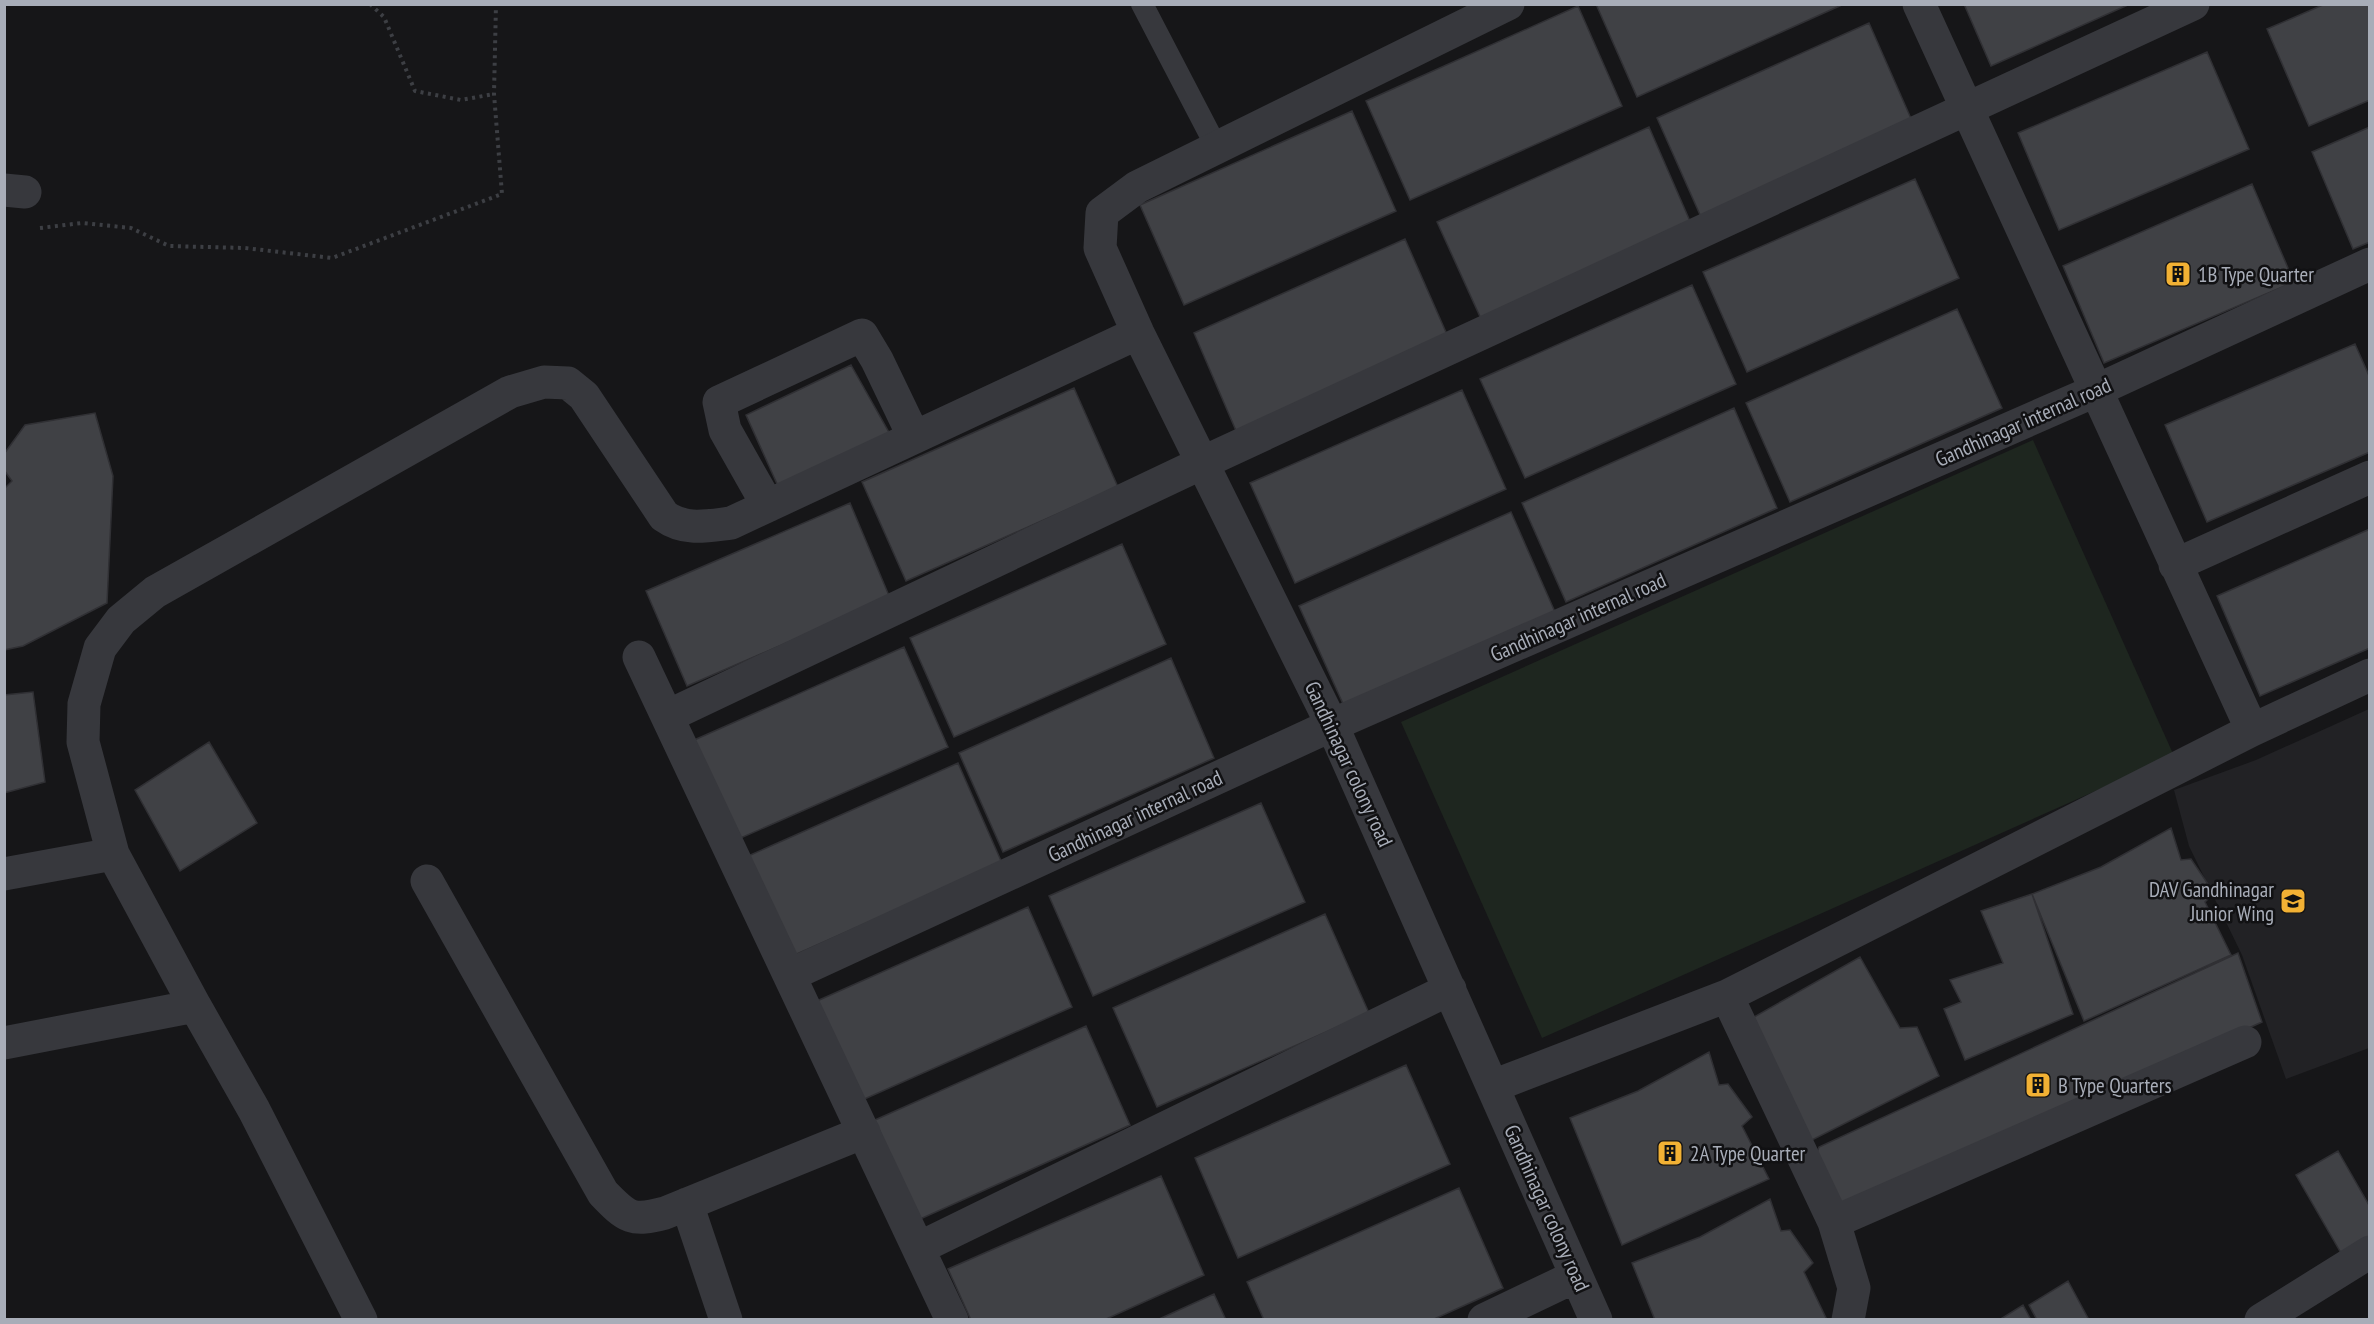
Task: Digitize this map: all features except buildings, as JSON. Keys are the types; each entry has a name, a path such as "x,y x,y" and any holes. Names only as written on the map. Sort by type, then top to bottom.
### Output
{"street":[{"path":"1217,148 1508,4"},
{"path":"1919,4 2252,729"},
{"path":"668,716 1204,462 1969,110 2193,4"},
{"name":"Gandhinagar colony road","path":"1217,148 1137,187 1102,213 1100,248 1138,333 1204,462 1332,725 1596,1320"},
{"name":"Gandhinagar internal road","path":"790,975 1332,725 2095,391 2370,264"},
{"path":"361,1320 254,1110 113,854 84,742 84,714 100,648 121,620 155,592 510,392 544,382 568,383 584,396 664,516 678,526 701,527 731,523 1138,333"},
{"path":"768,506 725,430 719,402 745,388 862,335 877,360 914,437"},
{"path":"2175,565 2370,477"},
{"path":"639,657 952,1320"},
{"path":"1493,1086 1727,996 2252,729 2370,675"},
{"path":"4,874 113,854"},
{"path":"427,880 603,1193 621,1213 639,1220 687,1204 864,1132"},
{"path":"919,1248 1450,989"},
{"path":"1727,996 1834,1222 1854,1288 1848,1320"},
{"path":"4,1043 195,1006"},
{"path":"1834,1222 2245,1042"},
{"path":"687,1204 726,1320"},
{"path":"2261,1320 2370,1252"},
{"path":"1484,1320 1576,1276"}],"lane":[{"path":"1142,4 1217,148"}],"path":[{"path":"370,4 384,17 415,91 461,100 494,94"},
{"path":"29,230 82,223 131,228 169,246 245,248 332,258 502,194 494,94 496,4"}],"shaded area":[{"path":"2033,440 2174,756 1542,1038 1401,722"},
{"name":"DAV Gandhinagar Junior Wing","path":"2369,709 2369,1048 2286,1079 2242,955 2189,846 2174,790 2256,760"}],"place":[{"name":"1B Type Quarter","path":"2178,274"},
{"name":"DAV Gandhinagar Junior Wing","path":"2293,901"},
{"name":"B Type Quarters","path":"2038,1085"},
{"name":"2A Type Quarter","path":"1670,1153"}]}
